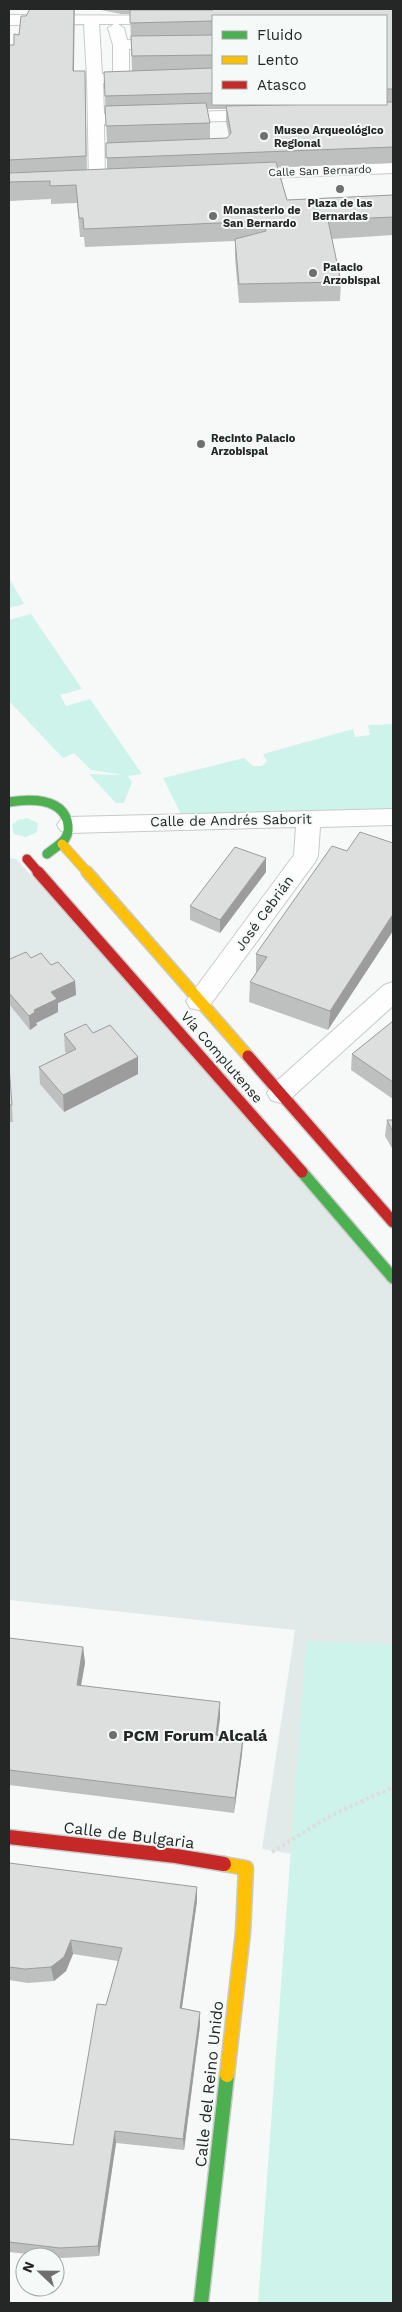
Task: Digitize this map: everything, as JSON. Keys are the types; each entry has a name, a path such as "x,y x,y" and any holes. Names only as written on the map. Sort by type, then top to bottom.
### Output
{"main road":[{"path":"12,787 14,800"},
{"name":"Vía Complutense","path":"14,800 35,799 50,803 65,814 65,834 199,1001 393,1222"},
{"name":"Vía Complutense","path":"65,834 41,856 22,859 252,1113 393,1278"},
{"name":"Calle de Bulgaria","path":"9,1837 176,1856 246,1868"},
{"name":"Calle del Reino Unido","path":"201,2303 243,1932 246,1868"}],"street":[{"path":"22,9 39,20"},
{"path":"163,19 176,9"},
{"path":"91,19 95,78 97,182"},
{"path":"113,19 121,45 121,79"},
{"path":"9,20 212,19"},
{"path":"121,45 212,43"},
{"path":"95,78 140,78"},
{"path":"95,119 284,114"},
{"path":"215,116 218,132"},
{"path":"96,152 115,152"},
{"name":"Calle San Bernardo","path":"224,175 393,168"},
{"path":"78,183 117,181"},
{"name":"Calle de Andrés Saborit","path":"65,834 307,818 392,819"},
{"name":"José Cebrián","path":"199,1001 306,856 309,834 307,818"},
{"path":"280,1093 393,992"}],"path":[{"path":"246,1868 330,1816 393,1787"}],"shaded area":[{"path":"9,858 16,859 252,1113 393,1278 393,1871 262,1849 295,1630 9,1600"}],"green space":[{"path":"9,578 24,604 9,608"},
{"path":"31,614 82,689 60,695 66,706 90,699 142,774 128,776 132,782 124,803 116,803 89,774 124,775 91,770 74,753 63,758 9,701 9,620"},
{"path":"393,724 393,811 183,818 163,778 244,758 253,766 262,766 267,761 263,754 353,729 355,737 370,735 368,725"},
{"path":"27,818 38,823 37,832 26,837 14,834 12,825 18,820"},
{"path":"306,1641 393,1644 393,2303 258,2303"}],"building":[{"path":"30,9 74,9 73,71 85,71 86,156 9,160 9,45 14,45 14,34 19,35 21,16 26,16"},
{"path":"393,9 393,89 387,89 387,15 212,15 212,21 130,23 130,10"},
{"path":"212,35 212,55 132,56 131,36"},
{"path":"212,68 212,93 105,96 104,72"},
{"path":"387,102 393,102 393,147 106,158 106,143 227,138 231,133 226,106 387,105"},
{"path":"206,103 210,123 106,126 105,106"},
{"path":"276,162 287,200 393,195 393,217 328,220 341,282 239,284 235,239 266,231 264,221 84,229 83,218 79,218 76,185 50,186 50,181 9,182 9,173"},
{"path":"360,832 393,843 393,914 330,1011 250,982 267,957 256,954 332,846 347,851"},
{"path":"235,847 266,858 220,920 190,906"},
{"path":"26,952 31,958 41,953 51,965 58,962 75,981 51,992 57,999 34,1010 35,1012 29,1016 9,993 9,956 10,959"},
{"path":"393,1021 393,1082 352,1054"},
{"path":"86,1024 93,1033 110,1025 138,1057 63,1095 39,1067 76,1049 64,1034"},
{"path":"9,1067 12,1105 9,1105"},
{"path":"387,1120 393,1120 393,1132"},
{"name":"PCM Forum Alcalá","path":"9,1638 83,1647 77,1685 220,1702 216,1735 243,1738 235,1798 9,1770"},
{"path":"9,1863 197,1887 180,2008 200,2012 183,2139 115,2131 98,2246 65,2248 9,2242 9,2139 73,2145 97,2004 106,2005 122,1948 71,1940 64,1957 51,1967 25,1969 9,1967"}],"traffic: fast":[{"path":"9,802 26,800 44,802 60,809 65,815 68,826 67,836 47,854"},
{"path":"302,1172 393,1278"},
{"path":"201,2303 227,2075"}],"traffic: slow":[{"path":"62,844 248,1056"},
{"path":"224,1864 246,1868 243,1932 227,2075"}],"traffic: jam":[{"path":"27,859 302,1172"},
{"path":"248,1056 393,1222"},
{"path":"9,1837 176,1856 224,1864"}],"place":[{"name":"Museo Arqueológico Regional","path":"264,136"},
{"name":"Plaza de las Bernardas","path":"340,189"},
{"name":"Monasterio de San Bernardo","path":"213,216"},
{"name":"Palacio Arzobispal","path":"313,273"},
{"name":"Recinto Palacio Arzobispal","path":"201,444"},
{"name":"PCM Forum Alcalá","path":"113,1735"}]}
